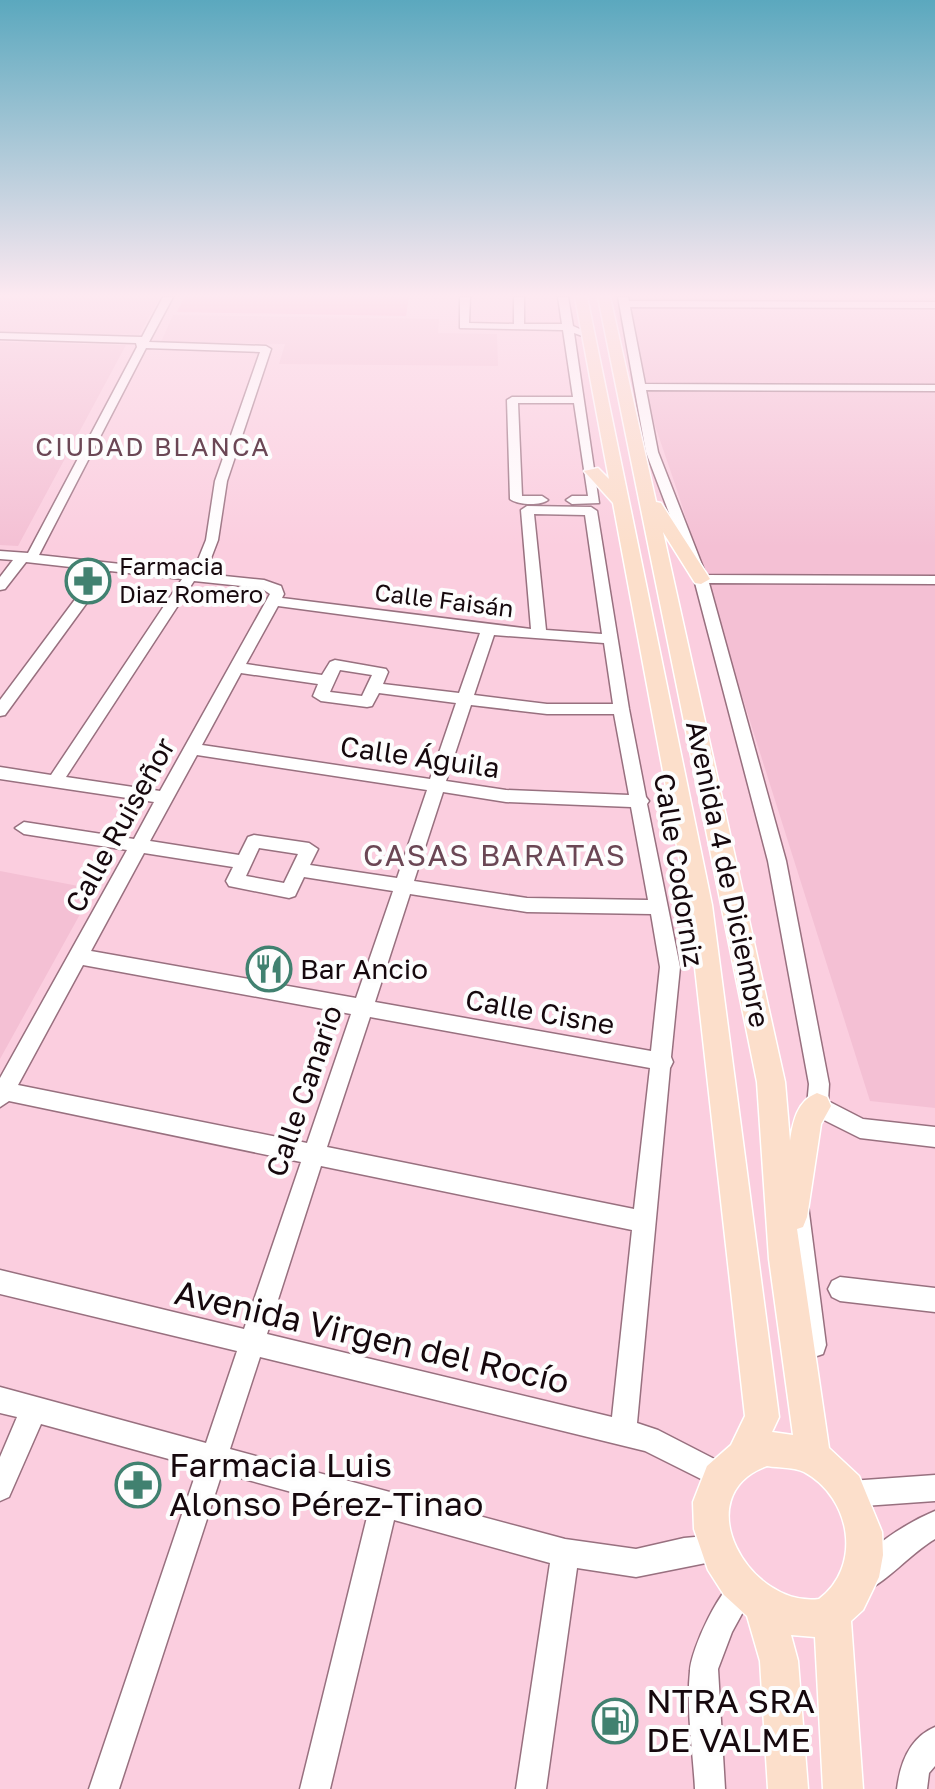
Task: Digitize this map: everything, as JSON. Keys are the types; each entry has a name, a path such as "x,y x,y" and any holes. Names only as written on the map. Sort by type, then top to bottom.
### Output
{"main road":[{"name":"Avenida 4 de Diciembre","path":"601,380 633,497 771,1082 784,1259 813,1457"},
{"name":"Avenida 4 de Diciembre","path":"616,380 700,905 762,1417 733,1464"},
{"path":"592,471 633,497 701,579"},
{"path":"784,1259 807,1121 817,1106"},
{"path":"753,1599 806,1619 832,1612 848,1600 859,1582 865,1561 865,1538 850,1494 833,1472 813,1457 767,1449 733,1464 713,1498 711,1523 716,1549 753,1599 779,1661 788,1789"},
{"path":"832,1612 843,1789"}],"street":[{"path":"0,586 28,556 121,380"},
{"path":"55,781 194,578 212,540 221,481 255,380"},
{"path":"576,380 580,400 592,471 595,500 516,499 512,400 580,400"},
{"path":"641,380 652,452 701,579 777,861 819,1084 817,1106 860,1128 935,1137"},
{"path":"642,387 935,388"},
{"name":"Calle Codorniz","path":"539,634 527,510 591,511 621,709 641,801 670,967 663,1062 623,1432"},
{"path":"0,555 264,584 276,589 274,601"},
{"path":"0,711 107,566"},
{"path":"701,579 935,580"},
{"name":"Calle Faisán","path":"274,601 488,630 611,639"},
{"name":"Calle Ruiseñor","path":"2,1094 274,601"},
{"name":"Calle Canario","path":"104,1789 214,1458 249,1342 488,630"},
{"path":"335,665 381,672 374,688 367,702 321,696 335,665"},
{"path":"237,668 327,680"},
{"path":"374,688 547,709 621,709"},
{"name":"Calle Águila","path":"193,749 506,796 641,801"},
{"path":"0,773 165,798"},
{"path":"24,828 244,862"},
{"path":"254,841 309,849 299,870 289,891 235,881 254,841"},
{"path":"299,870 527,905 660,907"},
{"name":"Calle Cisne","path":"77,956 663,1062"},
{"path":"2,1094 644,1222"},
{"path":"796,1194 814,1345"},
{"name":"Avenida Virgen del Rocío","path":"0,1282 623,1432 733,1464"},
{"path":"840,1289 935,1300"},
{"path":"0,1400 565,1553 636,1563 684,1552 716,1549"},
{"path":"0,1488 34,1409"},
{"path":"850,1494 935,1488"},
{"path":"315,1789 384,1504"},
{"path":"859,1582 904,1542 935,1524"},
{"path":"531,1789 565,1553"},
{"path":"710,1789 704,1669 721,1624 753,1599"},
{"path":"912,1789 915,1767 935,1742"}],"shaded area":[{"path":"0,380 107,380 18,546 0,545"},
{"path":"640,380 935,380 935,1108 870,1101"},
{"path":"0,871 94,889 0,1059"}],"place":[{"name":"Farmacia Diaz Romero","path":"88,581"},
{"name":"Bar Ancio","path":"269,969"},
{"name":"Farmacia Luis Alonso Pérez-Tinao","path":"138,1485"},
{"name":"NTRA SRA DE VALME","path":"615,1721"}],"district":[{"name":"CIUDAD BLANCA","path":"153,447"},
{"name":"CASAS BARATAS","path":"495,856"}]}
